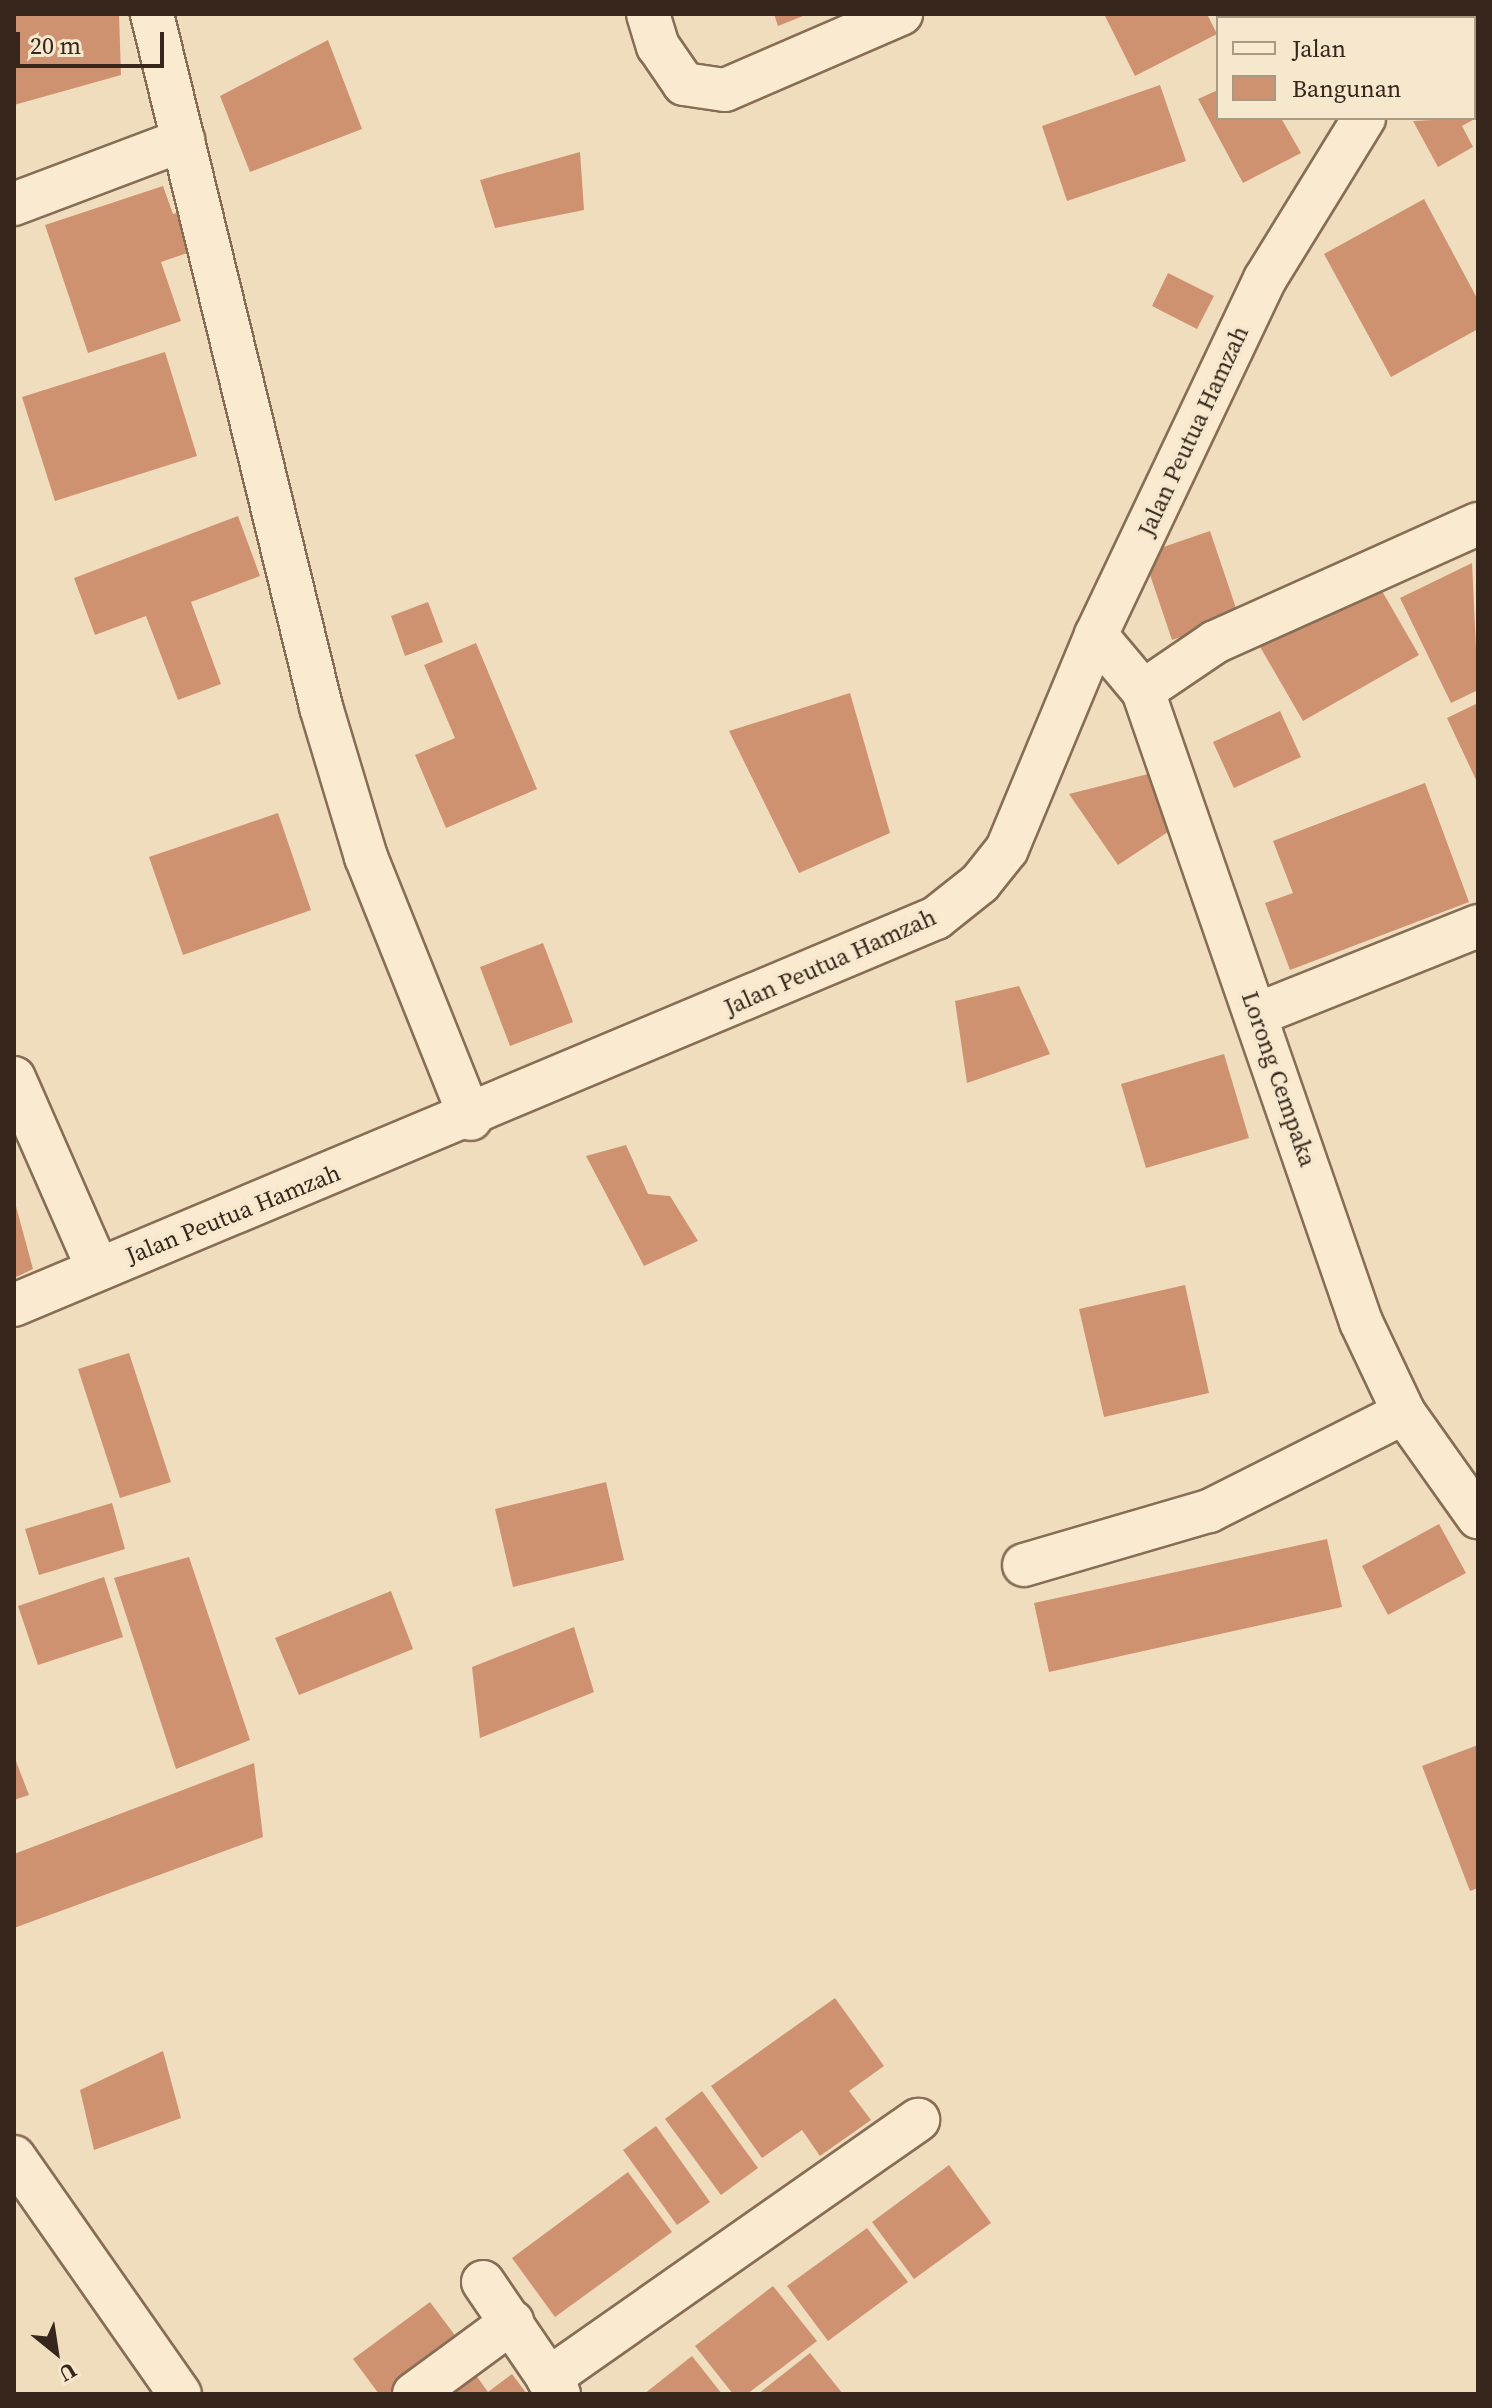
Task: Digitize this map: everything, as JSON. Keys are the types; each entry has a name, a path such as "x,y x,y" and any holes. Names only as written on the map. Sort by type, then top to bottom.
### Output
{"street":[{"path":"152,14 325,722 366,857 471,1119"},
{"path":"648,14 658,46 684,84 725,90 901,14"},
{"name":"Jalan Peutua Hamzah","path":"14,1305 471,1119 936,918 980,883 1007,849 1096,635 1265,279 1363,120"},
{"path":"14,204 183,140"},
{"path":"1143,691 1215,642 1478,524"},
{"name":"Lorong Cempaka","path":"1096,635 1143,691 1258,1014 1361,1322 1404,1413 1478,1517"},
{"path":"1258,1014 1478,926"},
{"path":"14,1078 98,1269"},
{"path":"1024,1565 1209,1511 1404,1413"},
{"path":"483,2282 554,2386 918,2120"},
{"path":"14,2157 180,2394"},
{"path":"414,2394 512,2322"}],"building":[{"path":"14,14 119,14 121,75 14,105"},
{"path":"774,14 808,14 778,26"},
{"path":"1104,14 1207,14 1216,35 1135,76"},
{"path":"1219,14 1347,14 1344,16"},
{"path":"328,40 362,129 250,172 220,96"},
{"path":"1478,48 1476,118 1476,83"},
{"path":"1160,85 1186,161 1067,201 1042,126"},
{"path":"1216,91 1216,120 1282,120 1301,153 1243,183 1198,99"},
{"path":"1473,120 1462,126 1473,147 1438,167 1413,121"},
{"path":"580,152 584,210 495,228 480,180"},
{"path":"163,186 173,214 186,210 199,249 161,262 181,321 88,353 45,225"},
{"path":"1424,199 1478,300 1478,329 1391,377 1324,254"},
{"path":"1168,273 1214,296 1197,329 1152,306"},
{"path":"165,352 197,456 55,501 22,397"},
{"path":"238,516 260,576 191,602 221,684 178,700 146,616 95,635 74,578"},
{"path":"1210,531 1239,617 1172,640 1143,554"},
{"path":"1472,563 1478,690 1451,703 1400,598"},
{"path":"1375,579 1419,655 1303,721 1259,645"},
{"path":"428,602 443,642 405,656 391,616"},
{"path":"476,643 537,789 446,828 415,755 455,738 424,665"},
{"path":"850,693 890,833 799,873 729,731"},
{"path":"1478,703 1478,784 1447,718"},
{"path":"1280,711 1301,757 1234,788 1213,742"},
{"path":"1148,774 1168,832 1118,865 1069,794"},
{"path":"1425,783 1469,902 1290,970 1265,903 1293,893 1273,841"},
{"path":"278,813 311,910 183,955 149,857"},
{"path":"543,943 573,1022 510,1046 480,967"},
{"path":"1019,986 1050,1054 967,1083 955,1001"},
{"path":"1224,1054 1249,1138 1146,1168 1121,1084"},
{"path":"626,1145 648,1194 670,1196 698,1241 644,1266 586,1156"},
{"path":"14,1199 33,1269 14,1278"},
{"path":"1185,1285 1209,1393 1104,1417 1079,1309"},
{"path":"129,1353 171,1482 120,1498 78,1369"},
{"path":"606,1482 624,1560 513,1587 495,1509"},
{"path":"112,1503 125,1549 39,1575 25,1529"},
{"path":"1439,1524 1466,1573 1388,1615 1362,1566"},
{"path":"1327,1539 1342,1607 1049,1672 1034,1603"},
{"path":"189,1557 250,1740 176,1769 114,1578"},
{"path":"104,1577 123,1637 38,1665 18,1606"},
{"path":"391,1591 413,1649 299,1695 275,1638"},
{"path":"574,1627 594,1692 480,1738 472,1667"},
{"path":"1478,1745 1478,1888 1470,1891 1422,1766"},
{"path":"14,1756 29,1795 14,1800"},
{"path":"254,1763 263,1837 14,1928 14,1854"},
{"path":"835,1998 884,2066 849,2091 871,2120 820,2156 802,2130 762,2158 711,2086"},
{"path":"163,2051 181,2118 94,2150 80,2090"},
{"path":"702,2091 758,2168 721,2195 665,2119"},
{"path":"656,2126 710,2202 677,2225 623,2150"},
{"path":"949,2165 991,2223 914,2279 872,2222"},
{"path":"628,2172 672,2232 555,2317 512,2258"},
{"path":"867,2228 908,2282 828,2341 787,2286"},
{"path":"773,2286 817,2341 747,2394 733,2394 695,2346"},
{"path":"430,2302 463,2346 398,2394 379,2394 353,2359"},
{"path":"810,2353 843,2394 758,2394"},
{"path":"692,2356 722,2394 644,2394"},
{"path":"468,2364 488,2392 512,2374 527,2394 428,2394"}]}
